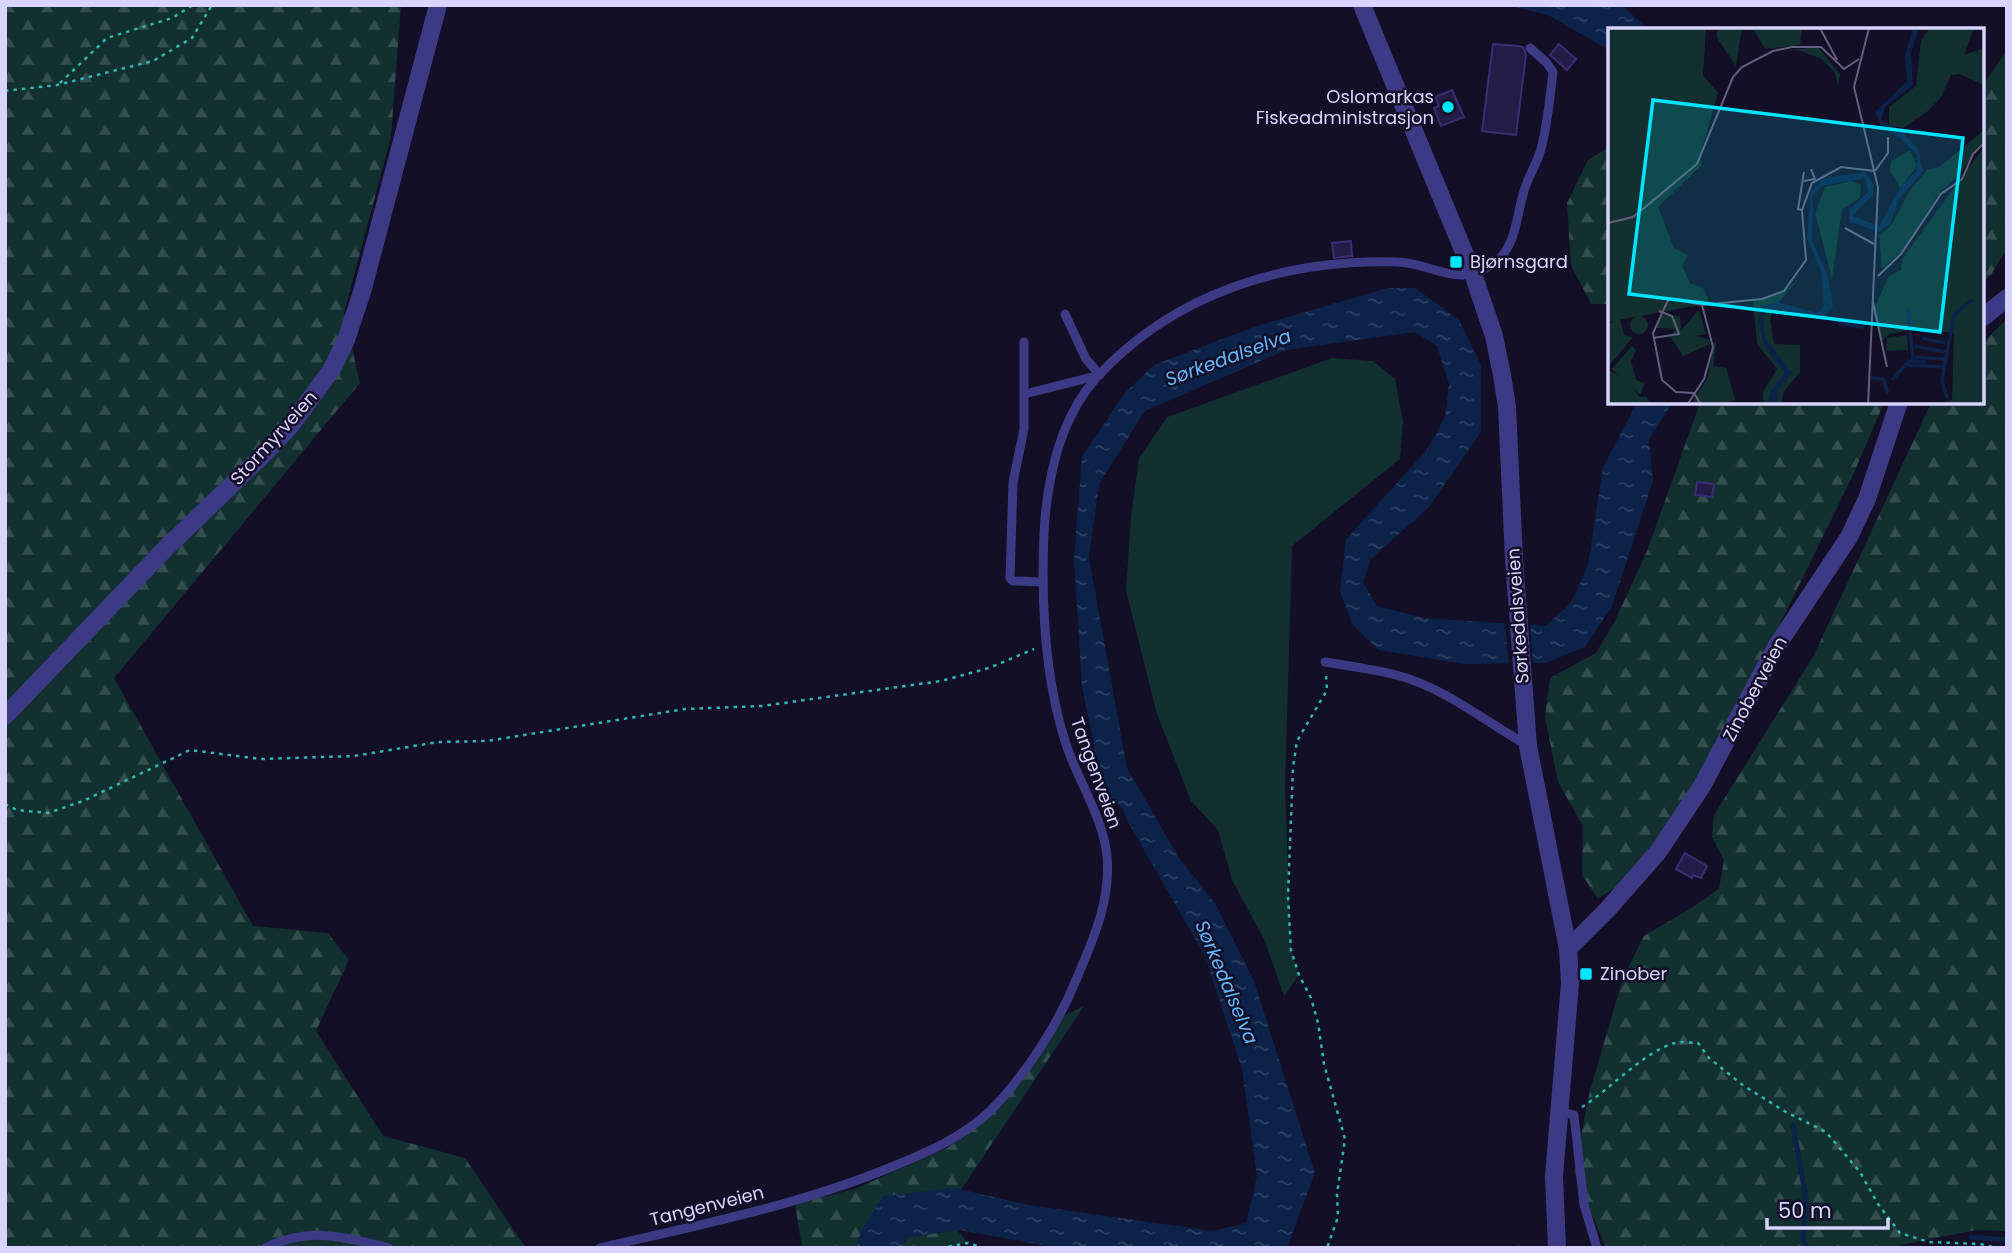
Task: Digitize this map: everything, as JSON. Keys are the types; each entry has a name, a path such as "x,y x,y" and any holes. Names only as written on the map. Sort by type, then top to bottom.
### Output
{"street":[{"name":"Stormyrveien","path":"5,716 166,548 267,451 292,424 332,369 346,340 362,292 438,5"},
{"name":"Sørkedalsveien","path":"1362,5 1473,274 1494,336 1502,375 1509,443 1528,746 1568,949 1566,1113 1554,1176 1557,1248"},
{"path":"1984,316 2007,298"},
{"name":"Zinoberveien","path":"1568,949 1607,911 1658,852 1702,786 1776,647 1849,537 1870,490 1898,404"}],"lane":[{"path":"1473,274 1493,264 1512,242 1524,188 1542,149 1553,72 1530,48"},
{"name":"Tangenveien","path":"600,1248 712,1222 853,1183 924,1153 968,1128 988,1112 1020,1075 1068,1000 1096,934 1106,899 1107,855 1101,831 1062,729 1051,680 1042,582 1044,523 1051,471 1070,418 1100,375 1137,343 1184,309 1210,295 1253,279 1357,262 1406,262 1451,276 1473,274"},
{"path":"1025,394 1100,375 1086,359 1065,314"},
{"path":"1024,342 1024,429 1013,482 1010,578 1013,581 1042,582"},
{"path":"1325,662 1397,675 1419,684 1459,703 1528,746"},
{"path":"1566,1113 1584,1205 1597,1248"},
{"path":"265,1248 292,1237 313,1234 338,1236 389,1248"}],"path":[{"path":"58,85 107,38 172,18 193,5"},
{"path":"5,91 58,85 153,61 192,38 212,5"},
{"path":"5,804 17,810 48,813 83,801 190,750 261,759 354,756 438,742 487,741 685,709 762,706 941,681 989,668 1026,651 1048,646"},
{"path":"1325,662 1327,690 1297,741 1293,767 1288,896 1291,950 1299,975 1311,998 1324,1064 1345,1139 1337,1194 1338,1217 1327,1248"},
{"path":"1566,1113 1662,1049 1676,1043 1698,1043 1709,1058 1744,1086 1786,1112 1826,1132 1860,1172 1878,1204 1900,1233 1929,1242 1980,1244 1997,1248"},
{"path":"940,1248 968,1243 984,1248"}],"green space":[{"path":"5,5 401,5 391,137 344,313 360,383 114,678 253,926 328,933 349,960 316,1031 383,1136 465,1158 526,1248 5,1248"},
{"path":"2007,50 2007,248 1984,282 1984,84"},
{"path":"1608,148 1608,304 1591,304 1571,265 1567,203 1588,160"},
{"path":"2007,319 2007,1231 1976,1230 1885,1248 1606,1248 1574,1172 1589,1094 1623,978 1644,936 1719,889 1724,860 1712,837 1714,815 1813,657 1931,404 1984,404 1984,341"},
{"path":"1332,358 1373,361 1395,379 1403,421 1400,459 1292,546 1285,788 1291,950 1299,975 1284,996 1265,941 1232,880 1218,830 1191,801 1157,714 1126,590 1131,516 1139,458 1167,417"},
{"path":"1700,404 1884,404 1853,475 1711,765 1631,876 1598,899 1582,875 1583,826 1558,782 1545,717 1550,678 1596,653 1614,623 1647,551"},
{"path":"1084,1006 944,1215 968,1243 940,1248 802,1248 795,1204 855,1189 947,1148 991,1116 1061,1017"}],"water":[{"path":"1507,5 1619,5 1647,28 1608,28 1608,49 1548,15"},
{"name":"Sørkedalselva","path":"1388,288 1415,288 1459,320 1481,365 1481,432 1429,507 1371,559 1363,582 1377,606 1424,618 1545,626 1571,603 1588,565 1603,467 1636,404 1671,404 1649,440 1653,481 1612,606 1585,647 1545,663 1464,664 1378,650 1352,624 1340,591 1346,539 1426,451 1445,417 1449,384 1437,346 1415,332 1286,350 1145,411 1099,484 1089,558 1127,768 1179,858 1215,903 1254,981 1315,1173 1287,1248 1058,1248 960,1230 910,1237 900,1248 856,1248 862,1229 883,1196 955,1188 1028,1205 1213,1231 1246,1223 1257,1176 1242,1069 1205,956 1122,808 1109,797 1091,760 1094,745 1082,686 1074,559 1082,457 1124,394 1154,365 1254,327"}],"pier":[{"path":"1505,620 1530,621 1533,667 1509,667"}],"building":[{"path":"1493,44 1523,47 1526,54 1516,135 1482,131"},
{"path":"1559,44 1576,59 1567,70 1550,55"},
{"name":"Oslomarkas Fiskeadministrasjon","path":"1452,90 1464,117 1441,126 1434,108 1439,106 1435,97"},
{"path":"1351,241 1352,256 1334,258 1332,243"},
{"path":"1697,482 1714,484 1712,497 1695,495"},
{"path":"1685,853 1707,866 1701,878 1693,875 1692,878 1676,869"}],"waterway":[{"path":"1793,1125 1806,1199 1803,1240 1807,1248"},
{"path":"1971,1237 2007,1240"}],"place":[{"name":"Oslomarkas Fiskeadministrasjon","path":"1448,107"},
{"name":"Bjørnsgard","path":"1456,262"},
{"name":"Zinober","path":"1586,974"}]}
